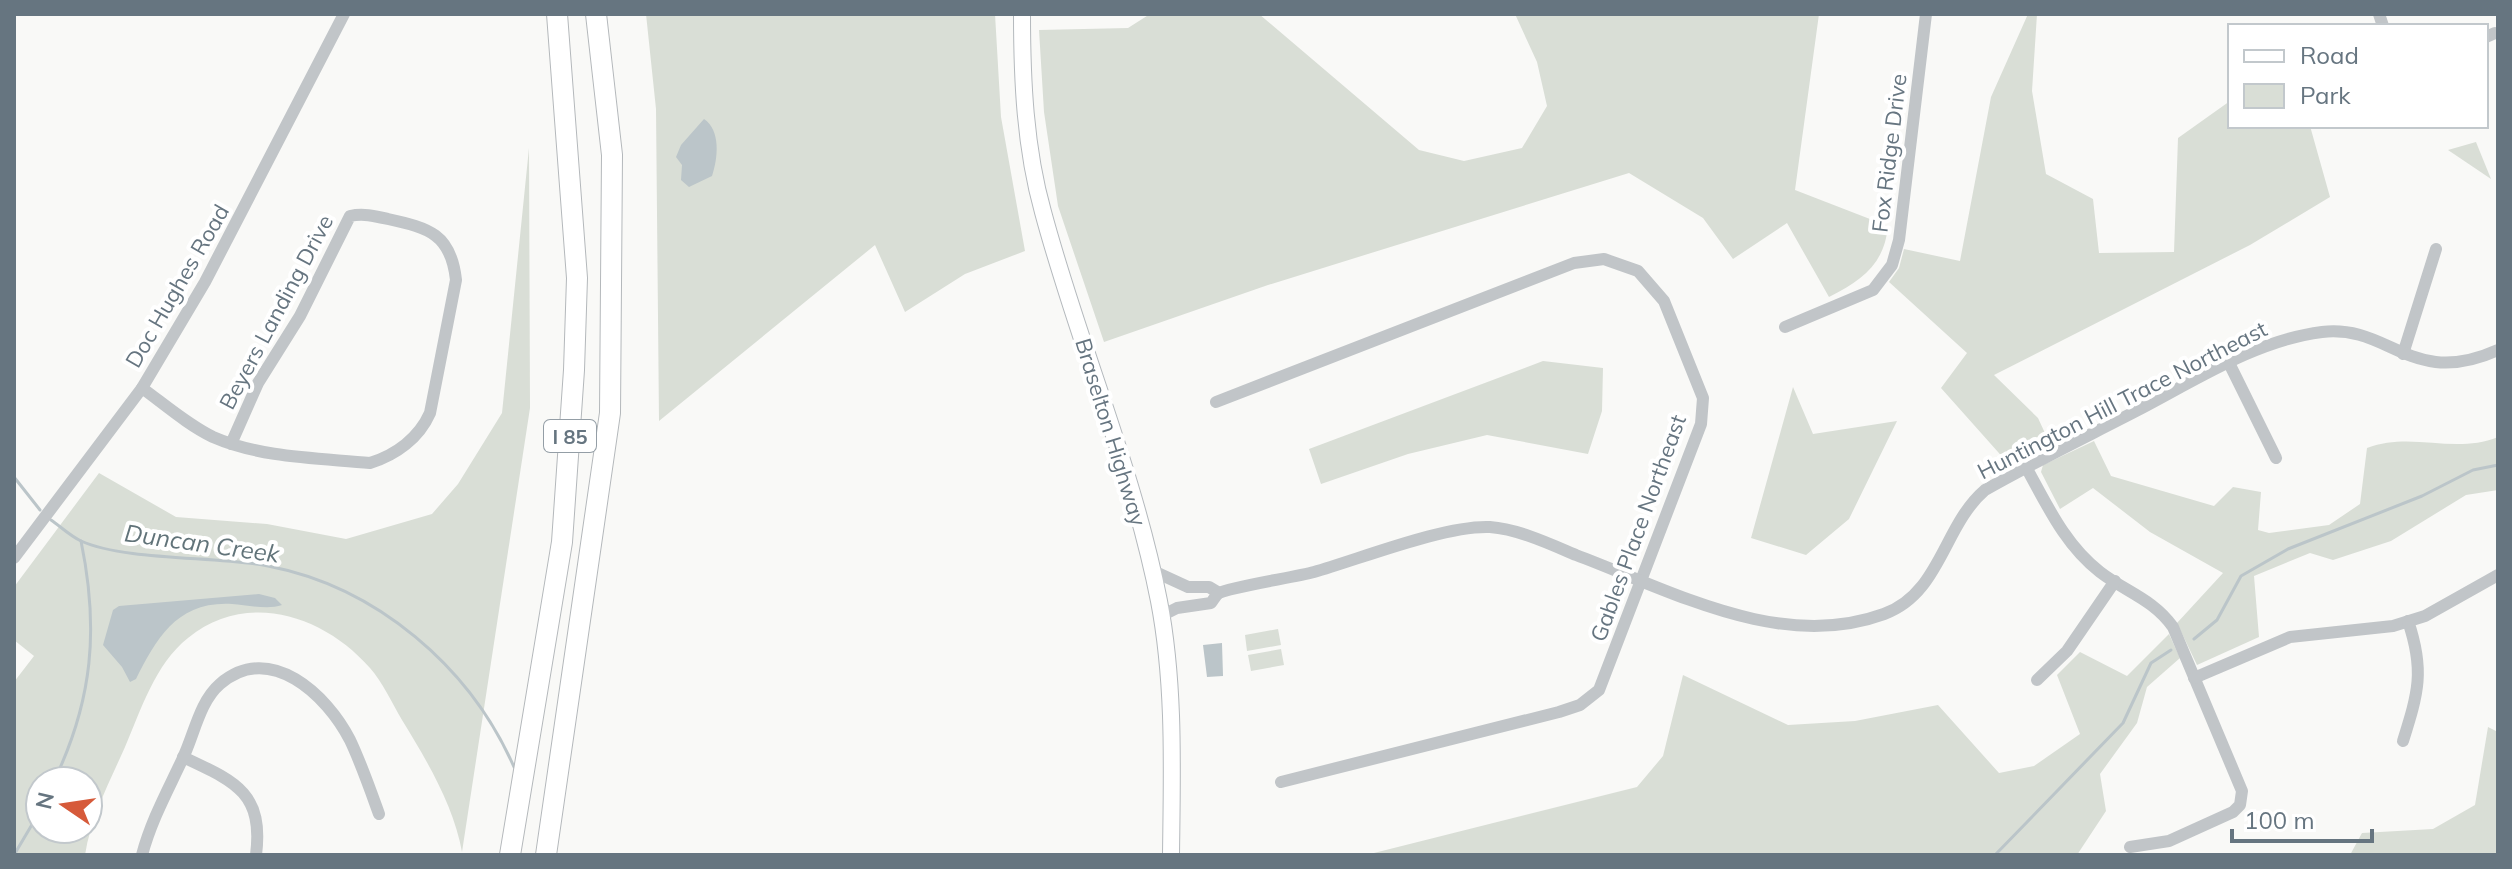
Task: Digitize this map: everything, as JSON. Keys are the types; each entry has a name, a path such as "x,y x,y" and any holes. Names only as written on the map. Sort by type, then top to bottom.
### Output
{"highway":[{"name":"I 85","path":"510,855 562,542 574,370 577,278 557,14"},
{"name":"I 85","path":"546,855 610,413 612,155 596,14"}],"main road":[{"name":"Braselton Highway","path":"1022,14 1026,122 1042,210 1130,485 1161,616 1168,660 1171,855"}],"street":[{"name":"Doc Hughes Road","path":"14,558 142,388 205,282 344,14"},
{"name":"Fox Ridge Drive","path":"1785,327 1873,290 1892,265 1899,240 1926,14"},
{"name":"Beyers Landing Drive","path":"142,388 209,435 231,444 255,450 370,463 388,458 412,439 430,413 456,280 454,259 445,243 418,226 360,213 350,216 300,316 258,383 231,444"},
{"path":"2403,354 2436,249"},
{"name":"Gables Place Northeast","path":"1216,402 1574,263 1604,259 1638,271 1664,301 1703,398 1701,424 1599,690 1580,705 1281,782"},
{"name":"Huntington Hill Trace Northeast","path":"1161,616 1177,608 1211,603 1219,593 1273,583 1448,532 1490,527 1557,547 1716,608 1778,624 1850,624 1906,604 1921,590 1973,500 2026,467 2229,363 2287,338 2328,331 2358,336 2434,363 2455,364 2498,350"},
{"path":"2229,363 2276,458"},
{"path":"2026,467 2059,526 2080,555 2160,609 2173,627 2242,791 2240,805 2233,812 2169,841 2130,847"},
{"name":"Huntington Hill Trace Northeast","path":"1151,570 1170,581 1188,587 1209,587 1219,593"},
{"path":"2194,678 2290,637 2425,616 2498,575"},
{"path":"2037,680 2067,651 2115,581"},
{"path":"2403,741 2419,690 2420,666 2408,621"},
{"path":"142,855 151,822 203,708 219,684 245,670 269,668 293,675 311,688 349,738 379,814"},
{"path":"183,757 228,778 251,801 259,829 256,855"}],"green space":[{"path":"646,14 995,14 1001,117 1025,251 965,274 905,312 875,245 659,421 656,109"},
{"path":"1150,14 1259,14 1419,150 1464,161 1522,148 1547,106 1537,62 1515,14 1819,14 1795,190 1888,226 1886,240 1869,270 1829,297 1787,223 1733,259 1703,218 1629,173 1268,285 1104,342 1058,206 1044,112 1039,30 1128,28"},
{"path":"2028,14 2037,14 2032,91 2046,174 2093,199 2099,253 2174,252 2178,138 2228,102 2228,128 2311,128 2330,197 2250,245 1994,375 2038,418 2050,444 2006,461 1941,388 1967,353 1889,282 1899,268 1904,249 1960,261 1991,97"},
{"path":"2476,142 2491,179 2448,150"},
{"path":"529,148 530,408 462,852 453,817 438,783 370,668 330,634 284,615 259,612 234,615 211,623 176,649 150,688 104,793 104,765 24,765 24,845 88,845 85,855 14,855 14,682 34,656 14,640 14,587 99,473 176,517 267,524 346,539 432,514 458,484 502,413"},
{"path":"1543,361 1603,368 1602,411 1588,454 1487,435 1408,454 1321,484 1309,449"},
{"path":"1793,387 1813,434 1897,421 1849,519 1806,555 1751,538"},
{"path":"2498,437 2498,490 2466,495 2391,541 2333,560 2310,553 2254,576 2259,637 2197,665 2177,623 2223,573 2150,532 2093,488 2060,509 2041,472 2043,465 2094,441 2111,476 2214,506 2233,487 2261,492 2258,530 2269,533 2329,525 2360,504 2367,448 2401,442 2465,444"},
{"path":"1278,629 1281,645 1247,651 1245,635"},
{"path":"2169,634 2180,658 2147,687 2137,723 2100,774 2106,811 2077,855 1366,855 1637,787 1663,756 1683,675 1788,725 1855,721 1938,705 1999,773 2034,766 2080,734 2057,675 2080,652 2127,676"},
{"path":"1281,649 1284,665 1251,671 1248,655"},
{"path":"2488,727 2498,732 2498,855 2350,855 2362,833 2433,829 2475,805"}],"shaded area":[{"path":"704,119 716,137 714,169 712,176 689,187 681,180 682,165 676,157 681,145"},
{"path":"259,594 275,598 282,605 213,605 183,616 161,636 136,679 130,682 103,645 113,610 119,606"},
{"path":"1222,643 1223,676 1207,677 1203,645"}],"waterway":[{"path":"2194,639 2217,620 2241,576 2288,549 2422,496 2473,470 2498,465"},
{"name":"Duncan Creek","path":"14,477 40,510"},
{"name":"Duncan Creek","path":"51,520 77,539 100,547 146,555 268,566 346,592 382,612 446,665 472,696 514,767"},
{"path":"61,765 77,722 89,663 90,604 81,541"},
{"path":"1995,855 2123,723 2151,663 2171,650"},
{"path":"14,855 24,838"}]}
